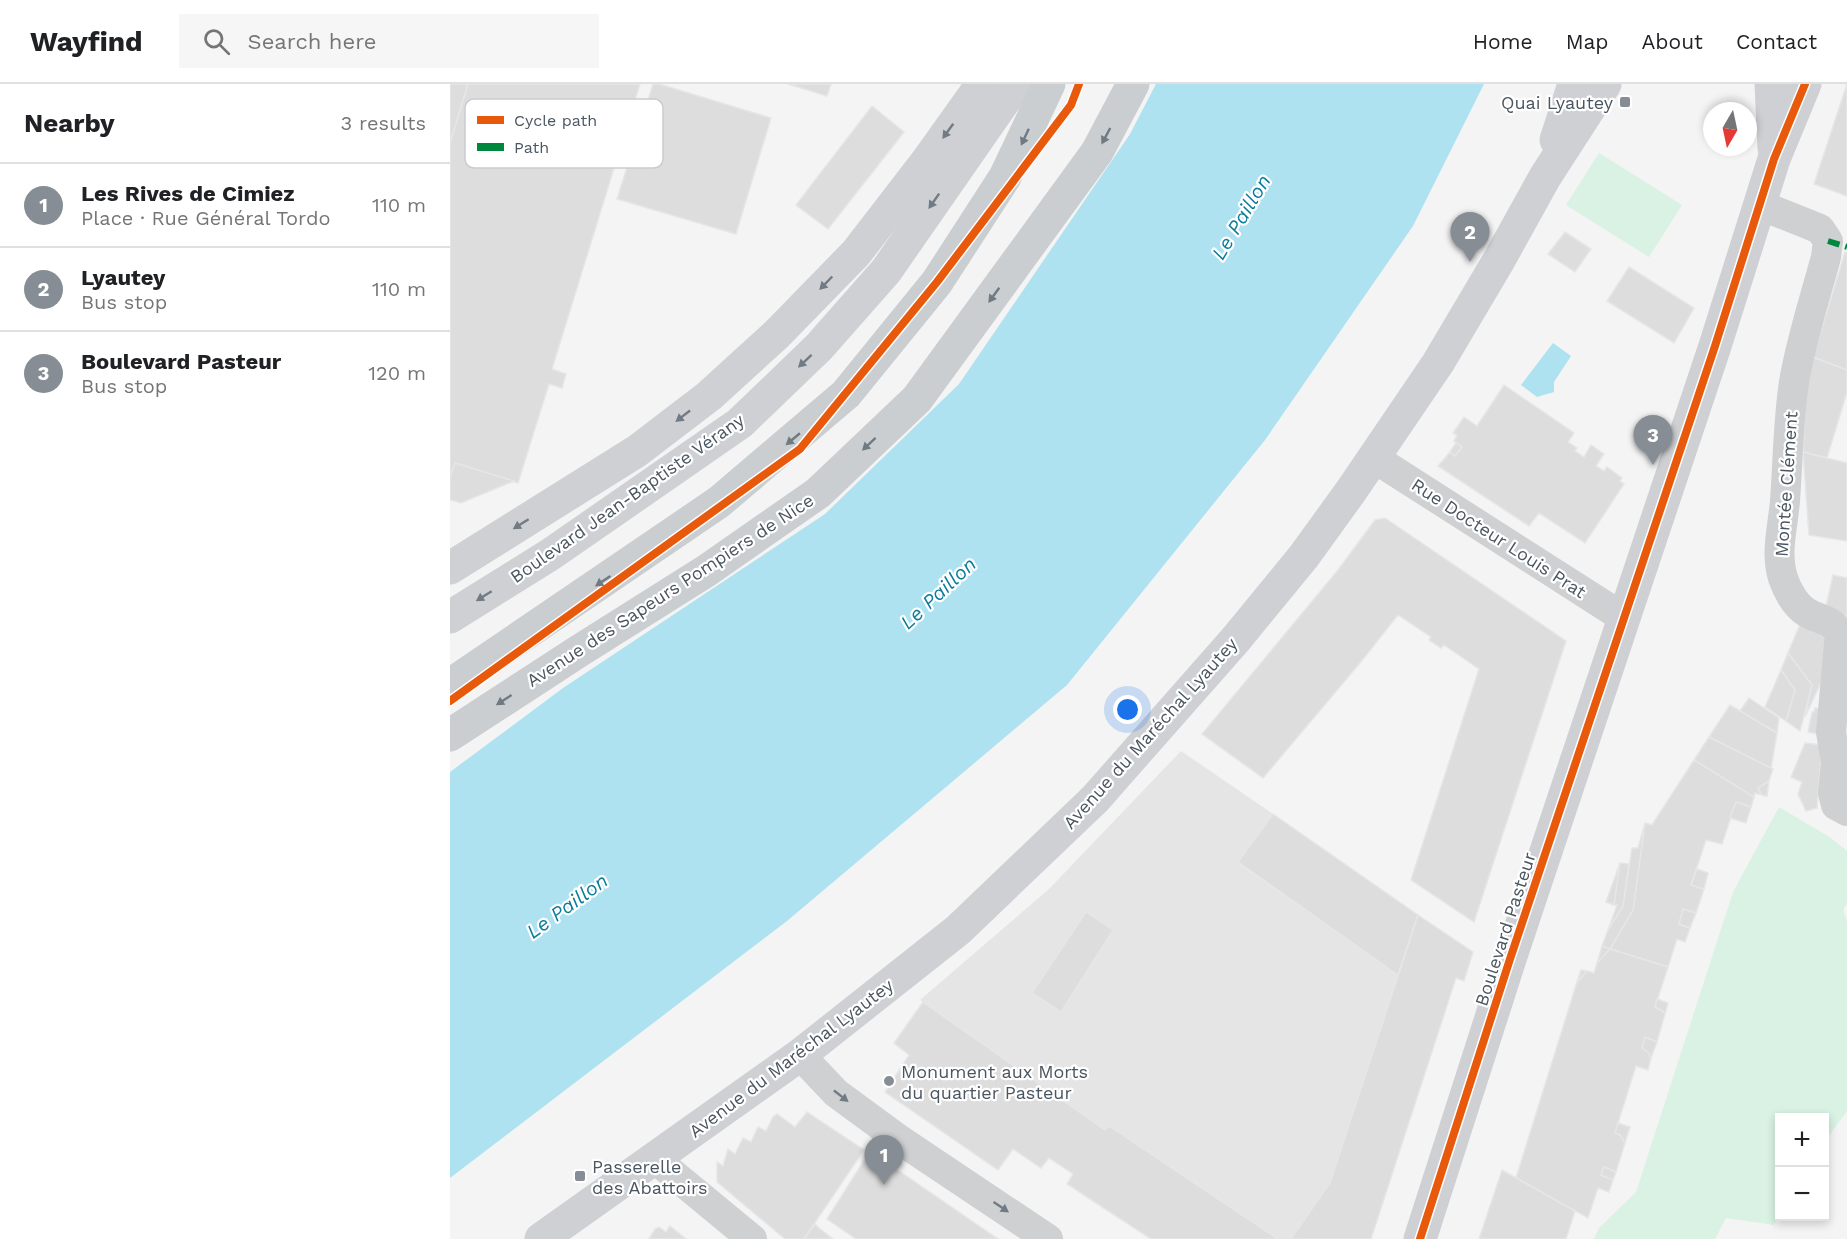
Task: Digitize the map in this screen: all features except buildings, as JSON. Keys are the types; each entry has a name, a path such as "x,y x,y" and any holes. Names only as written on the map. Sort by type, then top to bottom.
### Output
{"main road":[{"name":"Boulevard Jean-Baptiste Vérany","path":"450,568 637,452 709,396 769,342 856,253 927,161 982,84"},
{"name":"Boulevard Jean-Baptiste Vérany","path":"450,617 551,554 740,423 819,347 886,271 1016,84"},
{"path":"450,685 719,502 846,394 932,290 944,272 1005,177 1049,84"},
{"name":"Avenue des Sapeurs Pompiers de Nice","path":"450,735 706,571 818,493 909,407 1005,281 1097,152 1133,84"},
{"path":"1545,177 1574,84"},
{"name":"Avenue du Maréchal Lyautey","path":"541,1239 800,1055 958,930 1095,798 1236,639 1304,556 1374,458 1438,363 1545,177 1605,84"},
{"name":"Boulevard Pasteur","path":"1771,84 1774,159"},
{"name":"Boulevard Pasteur","path":"1420,1239 1774,159 1805,84"}],"street":[{"name":"Montée Clément","path":"1760,205 1820,229 1828,241 1826,257 1794,381 1789,422 1785,502 1779,546 1782,577 1793,599 1804,611 1834,624 1840,633 1831,732 1836,762 1833,794 1836,805 1847,811"},
{"name":"Rue Docteur Louis Prat","path":"1374,458 1624,618"},
{"path":"800,1055 836,1093 900,1140 1048,1239"},
{"path":"655,1159 752,1239"}],"shaded area":[{"path":"1181,751 1273,814 1238,863 1398,975 1330,1183 1291,1239 1278,1239 1109,1126 1105,1130 920,1000 1049,889"}],"green space":[{"path":"1599,153 1682,205 1649,257 1566,205"},
{"path":"1779,807 1831,838 1847,851 1847,903 1843,910 1847,921 1847,1111 1829,1136 1829,1113 1775,1113 1776,1221 1774,1225 1726,1218 1715,1239 1594,1239 1599,1228 1636,1192 1733,892"}],"water":[{"name":"Le Paillon","path":"1156,84 1484,84 1413,226 1265,440 1067,685 787,921 450,1178 450,772 563,688 825,514 959,384 1130,134"},
{"path":"1553,343 1571,356 1554,382 1554,392 1537,397 1521,385"}],"marked path":[{"path":"1828,241 1847,247"}],"cycle path":[{"path":"450,701 800,449 937,282 1071,105 1079,84"},
{"path":"1420,1239 1510,959 1715,346 1774,159 1805,84"}],"place":[{"name":"Quai Lyautey","path":"1625,102"},
{"name":"Lyautey","path":"1470,262"},
{"name":"Boulevard Pasteur","path":"1653,465"},
{"name":"Monument aux Morts du quartier Pasteur","path":"889,1081"},
{"name":"Passerelle des Abattoirs","path":"580,1176"},
{"name":"Les Rives de Cimiez","path":"884,1185"}]}
